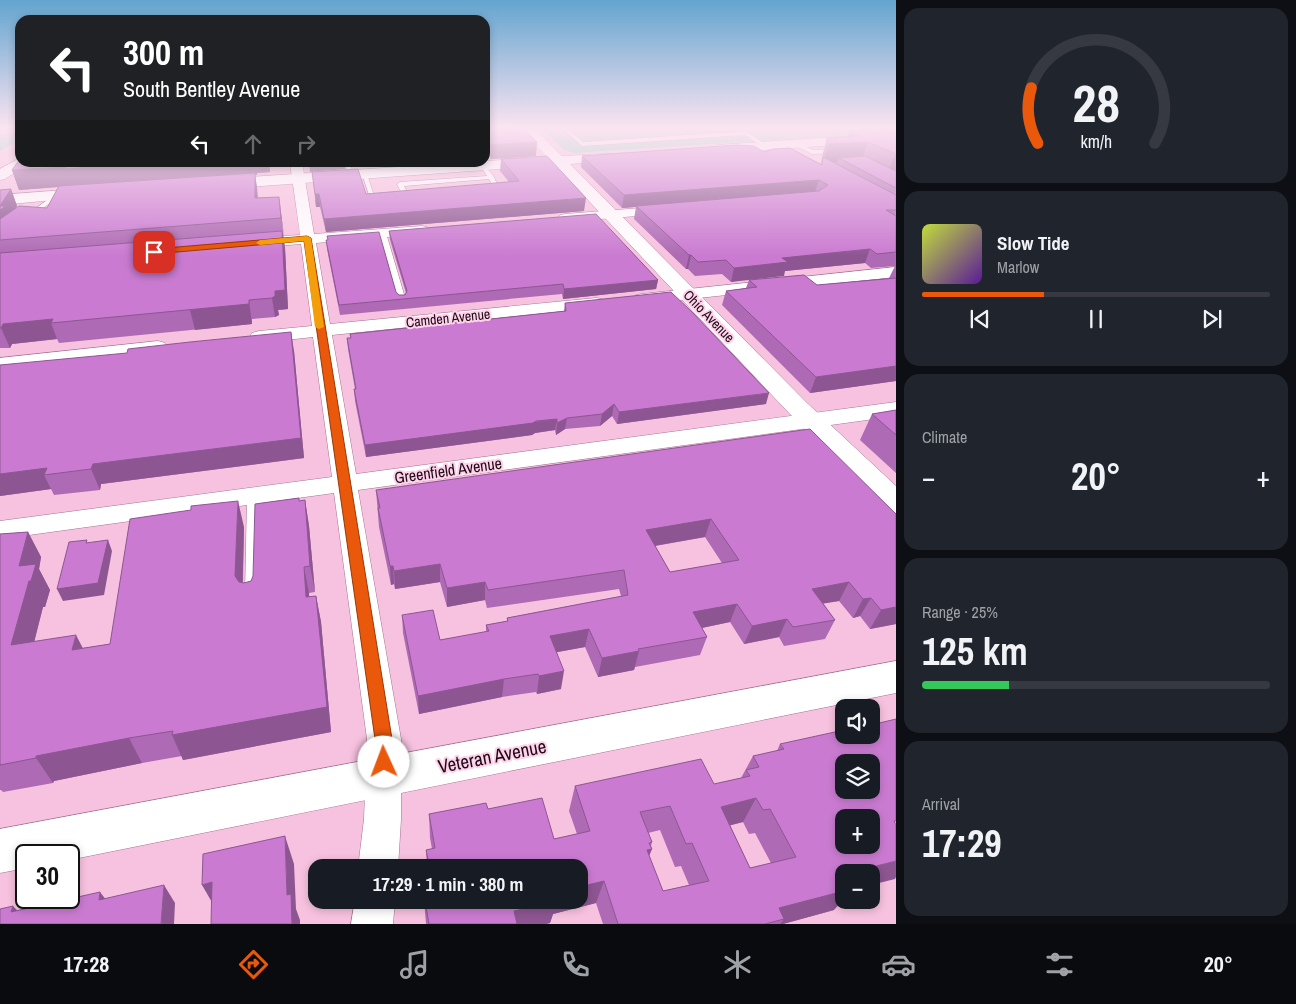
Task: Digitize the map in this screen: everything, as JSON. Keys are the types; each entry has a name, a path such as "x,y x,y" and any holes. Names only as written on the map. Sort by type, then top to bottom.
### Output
{"street":[{"path":"0,176 12,170"},
{"path":"204,185 296,170"},
{"path":"297,170 384,739 383,826 379,859"},
{"path":"355,170 398,178 412,170"},
{"path":"475,170 493,170"},
{"name":"Ohio Avenue","path":"568,170 810,420 896,503"},
{"path":"0,200 110,192"},
{"path":"548,220 686,209"},
{"path":"241,244 441,228"},
{"name":"Camden Avenue","path":"243,338 896,272"},
{"path":"0,364 175,346"},
{"name":"Greenfield Avenue","path":"0,530 896,409"},
{"name":"Veteran Avenue","path":"0,851 896,678"},
{"path":"372,924 374,909"}],"lane":[{"path":"354,170 373,198"},
{"path":"424,193 405,194 398,178 487,171 497,187 478,189"},
{"path":"25,218 56,196"},
{"path":"382,233 402,301"},
{"path":"252,602 253,496"}],"building":[{"path":"358,170 366,194 519,181 510,170 560,170 586,198 324,219 319,194 315,194 312,172"},
{"path":"597,170 848,170 896,195 896,210 886,210 896,216 896,252 877,254 870,249 782,258 788,262 734,268 726,260 698,262 636,206 819,191 828,185 819,180 624,195"},
{"path":"862,170 896,171 896,188"},
{"path":"255,173 255,198 279,197 281,218 0,240 0,219 19,206 47,208 59,186"},
{"path":"11,189 0,206 0,190"},
{"path":"596,214 658,280 564,289 563,284 339,305 326,240 328,240 327,236 379,232 396,292 399,295 405,295 407,291 389,231"},
{"path":"282,231 285,290 275,291 275,296 272,298 249,300 249,304 51,323 53,319 3,324 0,328 0,253"},
{"path":"804,275 817,285 896,278 896,366 816,377 726,291 757,287 749,280"},
{"path":"671,292 769,393 619,412 614,404 602,414 567,418 557,423 557,419 536,421 533,423 365,445 354,389 356,389 347,338 351,338 350,334 566,311 565,303"},
{"path":"291,332 301,438 93,464 91,469 44,475 47,468 0,474 0,365 127,353 128,349"},
{"path":"896,410 896,435 872,414"},
{"path":"810,429 896,514 896,607 881,610 871,598 863,599 849,582 812,589 835,620 793,627 787,619 752,626 737,604 693,612 707,637 638,649 639,651 602,658 589,629 550,636 564,671 539,676 538,674 504,679 418,696 402,615 433,610 440,640 489,631 486,625 508,621 507,618 628,595 624,570 488,590 485,582 447,588 440,564 394,571 393,566 390,566 376,490","holes":["711,519 739,560 670,572 646,530"]},
{"path":"299,498 299,501 305,500 310,566 304,567 306,597 316,596 327,707 172,735 173,731 129,738 0,765 0,534 28,532 19,566 36,564 31,581 29,581 11,645 76,635 72,650 110,644 130,519 191,510 191,506 238,501 235,576 239,582 244,583 251,581 253,576 255,504"},
{"path":"87,540 86,543 108,540 98,583 57,589 69,542"},
{"path":"896,719 896,821 894,821 896,825 896,861 880,865 835,864 835,893 779,908 784,919 765,924 618,924 604,881 588,885 588,859 428,859 426,850 435,848 429,814 486,803 488,809 542,798 554,839 590,831 575,786 701,759 714,784 750,776 746,770 759,767 753,756 784,749 780,744 835,732 835,744 880,744 880,723","holes":["756,798 763,810 770,809 796,857 750,868 721,807","670,806 686,844 692,843 709,881 663,891 647,850 652,849 649,843 652,842 640,812"]},
{"path":"285,836 287,895 291,894 292,924 211,924 212,882 202,885 203,854"},
{"path":"164,885 161,924 0,924 0,909 13,906 11,912 24,909 80,909 80,896 100,892 99,900"},
{"path":"426,909 523,909 514,911 517,924 429,924"}],"slow traffic":[{"path":"260,243 307,238 319,327"}],"route":[{"path":"154,252 307,238 384,739 384,762"}]}
